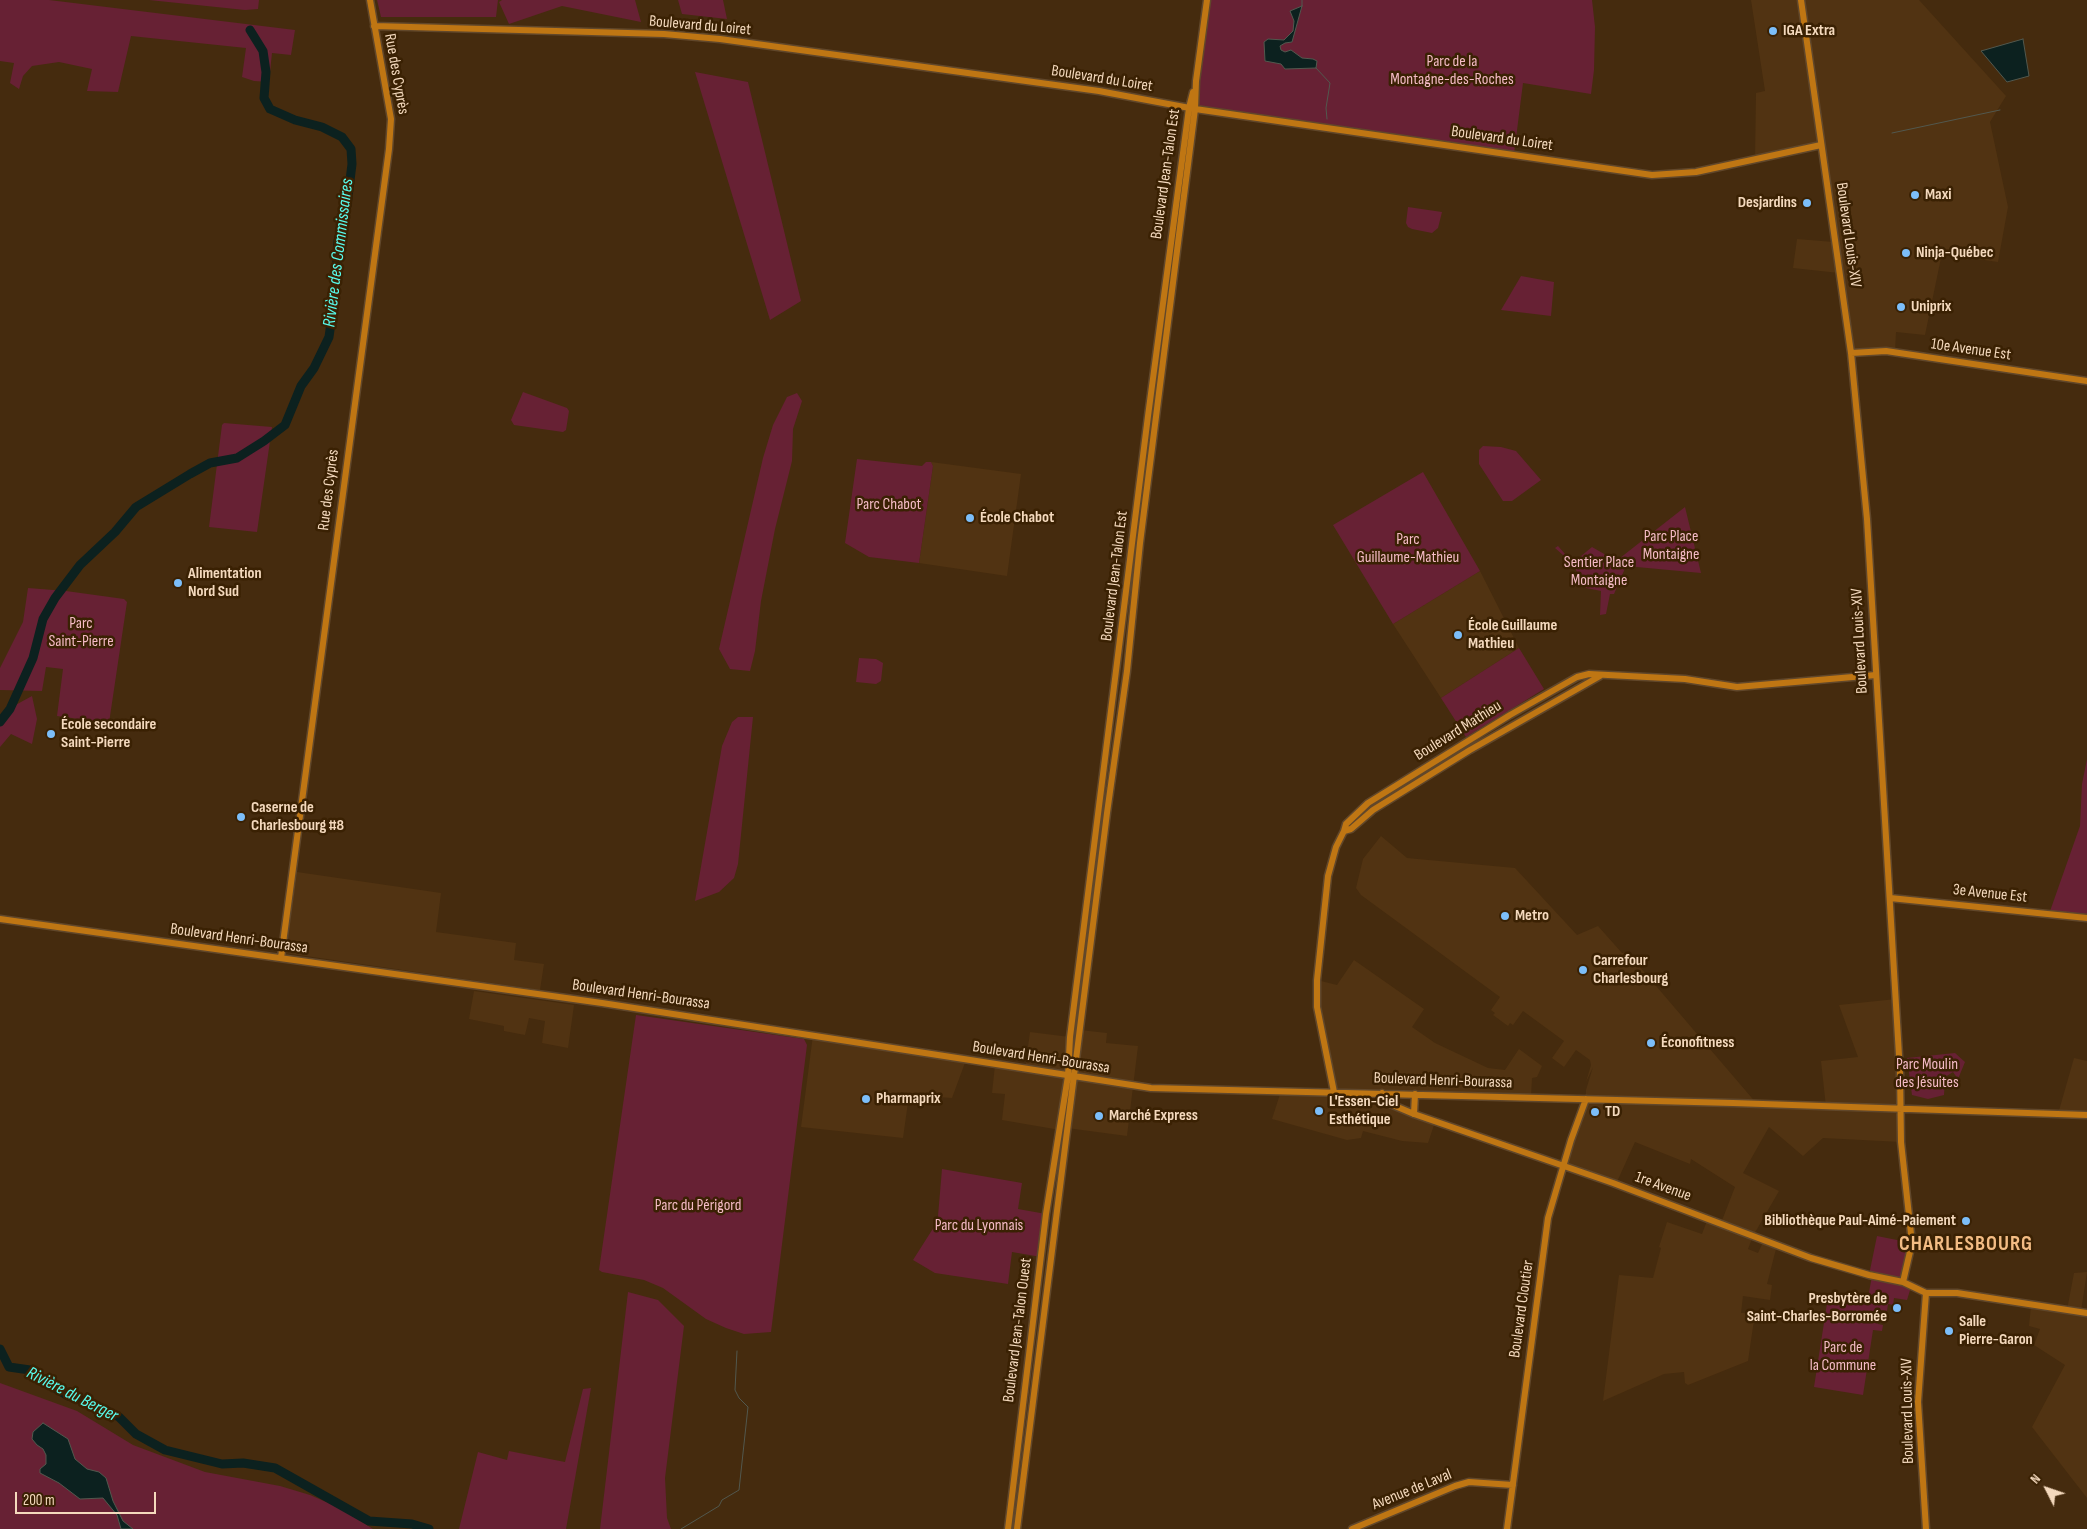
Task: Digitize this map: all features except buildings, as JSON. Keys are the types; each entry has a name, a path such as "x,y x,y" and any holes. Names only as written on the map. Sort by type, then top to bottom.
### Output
{"street":[{"name":"Rue des Cyprès","path":"281,958 389,149 391,119 370,0"},
{"name":"Boulevard Jean-Talon Est","path":"1071,1076 1127,671 1140,543 1192,108 1207,0"},
{"name":"Boulevard Louis-XIV","path":"1801,0 1851,353 1867,519 1890,898 1902,1158 1912,1243 1903,1282"},
{"name":"Boulevard du Loiret","path":"374,26 664,34 720,39 1099,91 1192,108 1652,175 1696,172 1821,145"},
{"name":"10e Avenue Est","path":"1851,353 1886,351 2087,381"},
{"name":"Boulevard Mathieu","path":"1334,1092 1317,1007 1328,876 1336,847 1346,824 1368,803 1488,728 1577,677 1589,674 1685,679 1737,686 1876,675"},
{"name":"Boulevard Mathieu","path":"1344,831 1351,829 1373,810 1470,750 1601,675"},
{"name":"3e Avenue Est","path":"1890,898 2087,918"},
{"name":"Boulevard Henri-Bourassa","path":"0,919 752,1026 1151,1088 1382,1093 2087,1115"},
{"name":"Boulevard Jean-Talon Ouest","path":"1008,1529 1046,1214 1071,1076"},
{"name":"Boulevard Jean-Talon Ouest","path":"1017,1529 1071,1076"},
{"name":"1re Avenue","path":"1382,1093 1388,1103 1414,1114 1563,1166 1811,1258 1869,1276 1903,1282 1926,1293"},
{"path":"1414,1114 1415,1094"},
{"name":"Boulevard Cloutier","path":"1507,1529 1548,1218 1563,1166 1586,1099"},
{"name":"Boulevard Louis-XIV","path":"1926,1293 1918,1402 1926,1529"},
{"path":"1926,1293 1957,1293 2087,1313"},
{"name":"Avenue de Laval","path":"1352,1529 1455,1486 1469,1482 1512,1486"}],"shaded area":[{"path":"1751,0 1919,0 2006,96 1990,122 2008,207 1998,262 1944,254 1941,258 1925,335 1896,332 1895,352 1851,353 1839,273 1793,268 1797,239 1834,242 1821,145 1755,160 1756,93 1765,91"},
{"name":"École Chabot","path":"931,462 1021,474 1007,576 919,563 933,466"},
{"path":"1480,571 1519,648 1441,698 1393,624"},
{"path":"1381,836 1407,858 1515,868 1577,935 1598,926 1622,953 1627,952 1757,1104 1826,1107 1821,1061 1858,1057 1839,1005 1896,999 1901,1142 1823,1138 1803,1156 1769,1127 1743,1173 1779,1191 1753,1236 1748,1249 1758,1253 1764,1240 1777,1245 1767,1284 1772,1285 1770,1300 1743,1296 1741,1313 1755,1313 1748,1361 1688,1385 1685,1383 1684,1372 1664,1374 1603,1401 1619,1275 1653,1278 1661,1248 1659,1247 1667,1222 1702,1234 1708,1218 1721,1223 1735,1187 1691,1159 1690,1164 1635,1142 1616,1184 1563,1165 1586,1099 1586,1090 1593,1067 1586,1082 1591,1065 1590,1060 1576,1050 1564,1067 1552,1058 1564,1041 1523,1011 1513,1025 1510,1023 1508,1026 1493,1015 1495,1013 1491,1010 1500,997 1361,895 1356,888 1363,859"},
{"path":"297,872 441,893 436,932 516,943 514,960 544,964 540,990 285,953"},
{"path":"1354,960 1424,1009 1412,1027 1435,1043 1488,1068 1505,1070 1519,1049 1542,1066 1537,1077 1532,1078 1531,1097 1337,1093 1414,1114 1435,1122 1428,1143 1402,1141 1363,1131 1361,1138 1347,1140 1272,1119 1281,1091 1334,1092 1320,1025 1317,980 1337,985"},
{"path":"474,991 574,1005 568,1048 542,1043 545,1021 529,1018 525,1035 504,1031 504,1026 469,1019"},
{"path":"1080,1030 1107,1033 1106,1043 1138,1046 1127,1136 1067,1128"},
{"path":"1030,1032 1070,1037 1060,1130 1002,1120 1005,1094 992,1093 995,1065 1025,1069"},
{"path":"813,1035 966,1060 952,1098 909,1095 903,1138 801,1127"},
{"path":"2074,1058 2087,1061 2087,1115 2058,1114"},
{"path":"2087,1272 2081,1311 2087,1313 2087,1498 2032,1427 2065,1365 2034,1345 2040,1329 2029,1326 2031,1306 2067,1310 2074,1273"}],"green space":[{"path":"0,0 49,0 295,30 291,55 272,53 269,82 254,81 242,77 246,48 131,36 118,92 87,91 92,69 59,62 32,66 23,76 19,89 10,83 14,63 0,61"},
{"path":"149,0 259,0 258,9 245,10"},
{"path":"377,0 498,0 496,17 381,17"},
{"path":"502,0 635,0 641,22 562,6 509,24 499,2"},
{"path":"678,0 723,0 727,19 682,14"},
{"name":"Parc de la Montagne-des-Roches","path":"1207,0 1592,0 1595,27 1594,70 1591,94 1523,83 1514,154 1195,109"},
{"path":"695,72 748,82 801,301 770,320"},
{"path":"1408,207 1442,212 1438,228 1432,233 1408,227 1406,223"},
{"path":"1521,276 1554,282 1551,316 1501,310"},
{"path":"523,392 567,408 569,411 566,430 563,432 514,425 511,420"},
{"path":"797,393 802,401 793,429 792,461 775,529 761,601 755,651 750,671 730,669 719,649 763,458 773,425 787,397"},
{"path":"224,423 272,427 257,532 209,527 222,425"},
{"path":"1483,446 1501,447 1516,451 1541,480 1512,501 1503,501 1479,464 1479,450"},
{"name":"Parc Chabot","path":"857,459 922,466 926,462 931,462 933,466 919,563 869,557 845,543"},
{"name":"Parc Guillaume-Mathieu","path":"1423,472 1480,571 1393,624 1333,525"},
{"name":"Parc Place Montaigne","path":"1685,507 1701,573 1626,566 1614,594 1610,594 1606,614 1600,615 1601,591 1586,588 1572,563 1555,548 1558,546 1575,561 1592,547 1613,559 1620,558"},
{"name":"Parc Saint-Pierre","path":"28,588 124,599 127,602 109,723 57,716 63,669 46,667 42,691 0,690 0,668 23,622"},
{"path":"1519,648 1544,689 1466,737 1441,698"},
{"path":"859,658 876,659 883,663 881,681 876,684 856,682"},
{"path":"32,696 37,719 32,744 11,734 0,747 0,716"},
{"path":"738,717 753,717 738,864 734,878 719,892 695,901 722,746 732,722"},
{"path":"2087,759 2087,918 2049,914 2080,826 2082,784"},
{"name":"Parc du Périgord","path":"636,1015 804,1039 807,1045 771,1332 744,1334 726,1328 706,1319 663,1288 644,1280 599,1270"},
{"name":"Parc Moulin des Jésuites","path":"1955,1053 1965,1062 1958,1079 1953,1072 1945,1077 1944,1095 1928,1099 1912,1095 1907,1058"},
{"name":"Parc du Lyonnais","path":"942,1169 1022,1183 1018,1209 1046,1214 1041,1257 1012,1252 1008,1284 935,1273 913,1260 934,1227 938,1216"},
{"name":"Parc de la Commune","path":"1877,1236 1912,1243 1903,1282 1911,1287 1907,1300 1894,1298 1893,1305 1888,1304 1887,1311 1880,1310 1878,1312 1877,1320 1878,1324 1883,1325 1882,1331 1873,1330 1863,1395 1814,1387 1828,1297 1867,1303 1872,1276 1869,1275"},
{"path":"628,1292 658,1300 684,1326 665,1478 667,1518 671,1529 600,1529"},
{"path":"0,1383 77,1411 133,1445 205,1472 280,1486 310,1495 340,1508 373,1529 0,1529"},
{"path":"591,1388 566,1529 459,1529 478,1452 507,1460 509,1451 565,1462 583,1389"}],"water":[{"path":"1302,6 1292,42 1280,46 1281,50 1285,52 1291,50 1302,58 1317,61 1316,68 1285,69 1281,64 1265,61 1264,42 1268,39 1284,40 1293,31 1294,21 1290,11"},
{"path":"2023,39 2029,76 2007,82 1981,51"},
{"path":"43,1423 68,1439 75,1459 87,1469 99,1472 106,1478 113,1501 123,1521 133,1529 121,1529 117,1515 103,1498 80,1499 59,1483 40,1473 40,1469 46,1464 46,1455 43,1449 32,1439 33,1432"}],"waterway":[{"path":"1302,0 1302,6"},
{"name":"Rivière des Commissaires","path":"0,722 10,709 33,658 43,619 55,598 80,565 115,532 136,507 210,463 237,458 285,425 301,386 314,368 329,337 335,294 338,241 347,205 352,164 351,149 342,137 322,127 295,120 270,109 264,98 266,72 263,51 250,30"},
{"path":"1316,68 1330,83 1326,108 1327,119"},
{"path":"1892,133 2000,110"},
{"name":"Rivière du Berger","path":"0,1349 9,1367 30,1370 43,1381 68,1396 89,1402 119,1417 136,1434 165,1450 222,1464 243,1463 275,1468 369,1521 412,1524 429,1529"},
{"path":"681,1529 719,1506 722,1500 739,1490 748,1407 739,1398 735,1390 737,1351"}],"place":[{"name":"IGA Extra","path":"1773,31"},
{"name":"Maxi","path":"1915,195"},
{"name":"Desjardins","path":"1807,203"},
{"name":"Ninja-Québec","path":"1906,253"},
{"name":"Uniprix","path":"1901,307"},
{"name":"École Chabot","path":"970,518"},
{"name":"Alimentation Nord Sud","path":"178,583"},
{"name":"École Guillaume Mathieu","path":"1458,635"},
{"name":"École secondaire Saint-Pierre","path":"51,734"},
{"name":"Caserne de Charlesbourg #8","path":"241,817"},
{"name":"Metro","path":"1505,916"},
{"name":"Carrefour Charlesbourg","path":"1583,970"},
{"name":"Éconofitness","path":"1651,1043"},
{"name":"Pharmaprix","path":"866,1099"},
{"name":"L'Essen-Ciel Esthétique","path":"1319,1111"},
{"name":"TD","path":"1595,1112"},
{"name":"Marché Express","path":"1099,1116"},
{"name":"Bibliothèque Paul-Aimé-Paiement","path":"1966,1221"},
{"name":"Presbytère de Saint-Charles-Borromée","path":"1897,1308"},
{"name":"Salle Pierre-Garon","path":"1949,1331"}],"district":[{"name":"CHARLESBOURG","path":"1966,1245"}],"park label":[{"name":"Sentier Place Montaigne","path":"1599,572"}]}
